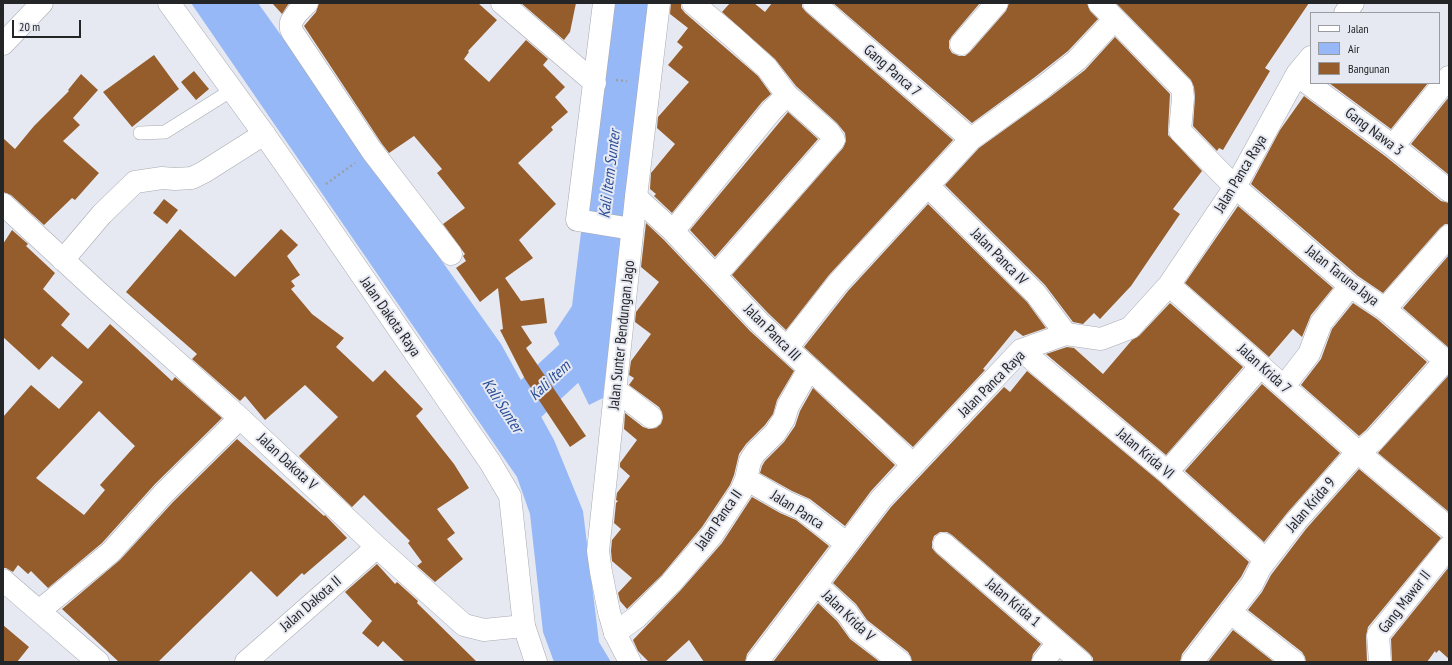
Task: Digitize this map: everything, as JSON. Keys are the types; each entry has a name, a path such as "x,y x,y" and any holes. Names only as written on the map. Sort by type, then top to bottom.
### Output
{"street":[{"path":"3,44 42,3"},
{"name":"Jalan Dakota Raya","path":"169,3 264,134 490,462 510,496 524,626 536,662"},
{"path":"307,3 297,13 291,22 291,29 293,33 369,146 451,254"},
{"path":"502,3 604,81"},
{"path":"604,3 604,81 577,220 630,228"},
{"name":"Jalan Sunter Bendungan Jago","path":"630,662 615,633 600,572 598,551 616,390 630,228 636,197 659,3"},
{"path":"693,3 767,68 787,95 829,132 834,140 716,275"},
{"name":"Gang Panca 7","path":"814,3 971,139"},
{"path":"961,44 996,3"},
{"path":"1346,12 1353,3"},
{"path":"786,348 838,283 971,139 1043,87 1077,60 1110,9"},
{"name":"Jalan Taruna Jaya","path":"1110,9 1182,88 1183,98 1180,131 1235,188 1350,286 1385,309 1442,365"},
{"name":"Jalan Panca Raya","path":"757,662 881,499 1021,350 1066,334 1101,339 1130,328 1169,285 1235,188 1297,74 1310,58"},
{"name":"Gang Nawa 3","path":"1297,74 1393,146 1449,191"},
{"path":"1393,146 1449,77"},
{"path":"673,231 772,110 787,95"},
{"path":"63,260 102,214 135,182 162,178 192,178 264,134"},
{"name":"Jalan Panca IV","path":"928,186 1036,294 1066,334"},
{"name":"Jalan Panca III","path":"636,197 673,231 759,322 913,464"},
{"name":"Jalan Dakota V","path":"3,204 98,292 240,418 377,547 464,625 484,630 524,626"},
{"path":"1385,309 1449,236"},
{"name":"Jalan Krida 7","path":"1169,285 1359,453 1449,528"},
{"path":"1284,386 1309,354 1320,323 1350,286"},
{"name":"Jalan Krida VI","path":"1021,350 1167,472 1266,560"},
{"name":"Jalan Krida 9","path":"1192,662 1252,584 1260,568 1296,521 1359,453 1375,439 1442,365"},
{"path":"1167,472 1261,366"},
{"name":"Jalan Panca II","path":"615,633 637,617 671,583 712,535 737,497 746,479 750,461 755,453 775,433 809,369"},
{"path":"616,390 651,417"},
{"path":"39,612 111,552 164,493 240,418"},
{"name":"Jalan Panca","path":"746,479 786,502 802,509 847,544"},
{"name":"Jalan Krida 1","path":"944,544 1081,662"},
{"name":"Jalan Dakota II","path":"246,662 377,547"},
{"name":"Gang Mawar II","path":"1380,662 1378,635 1449,547"},
{"path":"3,580 98,662"},
{"name":"Jalan Krida V","path":"816,584 848,614 858,629 900,662"},
{"path":"1230,612 1294,662"},
{"path":"1043,662 1058,642"}],"lane":[{"path":"140,133 165,132 232,90"}],"path":[{"path":"604,81 629,82"},
{"path":"321,188 356,162"}],"water":[{"name":"Kali Sunter","path":"191,3 258,3 501,344 554,440 583,511 599,642 611,662 554,662 543,632 530,514 517,477"},
{"name":"Kali Item Sunter","path":"609,3 649,3 603,398 589,405 554,333 572,306"}],"building":[{"path":"272,3 289,3 282,14"},
{"path":"319,3 478,3 497,20 468,51 469,52 464,59 489,82 526,40 548,59 543,65 565,87 555,97 568,112 551,127 553,130 518,163 556,204 519,240 533,258 505,278 521,301 544,298 547,323 521,326 532,343 526,348 586,436 570,447 525,379 500,330 503,329 498,288 480,302 456,268 466,261 463,256 465,254 443,224 465,208 437,173 442,169 414,136 389,153 382,144 304,26 316,12"},
{"path":"521,3 576,3 570,32 564,40"},
{"path":"671,3 681,3 681,8 685,13 758,76 771,94 762,102 672,213 654,196 656,194 650,189 651,173 675,144 657,128 658,117 689,82 668,65 683,47 677,42 688,28 670,14"},
{"path":"730,3 754,3 765,12 772,3 802,3 802,7 806,12 953,140 829,275 786,330 732,275 843,148 846,141 845,133 837,123 796,86 775,59 722,12"},
{"path":"833,3 980,3 949,41 949,48 952,53 959,56 965,56 970,52 1006,11 1009,3 1087,3 1090,11 1098,19 1068,51 972,123"},
{"path":"1116,3 1309,3 1265,68 1270,71 1223,150 1219,148 1217,151 1193,126 1195,97 1194,87 1191,80"},
{"path":"1115,37 1170,94 1168,135 1202,171 1173,209 1180,214 1131,286 1100,319 1094,313 1083,324 1073,322 1045,285 945,185 979,148 1085,70"},
{"path":"154,55 179,89 132,127 103,92"},
{"path":"194,71 209,89 196,100 181,82"},
{"path":"81,74 98,90 73,118 80,125 63,141 99,173 75,200 72,198 44,225 11,195 3,192 3,138 15,149 34,126 69,91 68,90"},
{"path":"1330,84 1427,84 1391,129"},
{"path":"1304,96 1385,156 1441,201 1449,203 1449,224 1445,224 1440,228 1383,293 1358,276 1251,184 1280,130"},
{"path":"1449,97 1449,175 1411,144"},
{"path":"788,112 818,139 715,257 690,230"},
{"path":"164,199 178,210 167,224 153,213"},
{"path":"928,204 1027,302 1046,328 1023,336 1015,330 983,369 985,370 913,447 804,347 848,291"},
{"path":"1238,206 1333,288 1311,315 1302,337 1293,329 1269,357 1185,283"},
{"path":"646,223 750,331 794,371 777,400 773,414 739,454 730,485 702,527 662,575 627,609 620,601 618,593 632,578 612,561 611,551 612,540 621,529 614,523 616,503 618,501 616,500 617,493 630,476 620,467 620,463 637,440 624,429 625,413 643,427 649,429 656,428 661,424 663,418 659,407 629,385 634,378 629,375 631,361 651,334 635,322 636,312 659,282 641,267"},
{"path":"180,229 235,277 281,229 298,245 287,256 300,275 291,281 295,286 291,289 312,314 344,338 336,347 373,382 385,370 423,409 416,416 454,464 469,488 437,509 455,533 447,539 463,559 435,582 417,566 422,562 408,543 410,541 364,495 352,507 299,456 338,417 305,385 265,420 245,396 240,401 192,359 197,354 126,292"},
{"path":"12,230 28,244 26,246 55,273 43,289 70,314 61,325 88,349 110,324 172,381 175,377 222,418 155,484 102,543 48,588 31,571 28,574 18,565 13,572 3,568 3,417 31,385 59,409 83,382 52,356 39,370 3,337 3,244","holes":["99,411 135,446 100,485 105,490 84,515 36,478"]},
{"path":"1449,255 1449,348 1403,308"},
{"path":"1170,303 1243,367 1166,455 1046,354 1067,347 1074,348 1103,374 1132,340 1139,336"},
{"path":"1353,303 1377,319 1427,362 1359,436 1301,385 1321,359 1332,329"},
{"path":"1027,371 1159,481 1249,562 1241,577 1182,654 1180,662 1093,662 1093,658 1089,653 947,532 940,532 934,536 932,548 1041,644 1033,654 1031,662 912,662 908,652 867,620 856,604 833,583 891,507 1004,387 1010,392"},
{"path":"1449,376 1449,512 1378,453"},
{"path":"1262,384 1340,453 1287,513 1264,542 1185,471"},
{"path":"813,388 895,465 871,491 845,526 810,499 792,491 760,473 765,461 784,442 795,426 800,411"},
{"path":"237,439 324,516 325,515 347,538 304,575 302,573 277,597 251,571 158,662 119,662 62,609 120,560 173,502"},
{"path":"1359,469 1441,538 1368,627 1366,636 1367,662 1306,662 1302,652 1248,610 1262,592 1271,575 1306,529"},
{"path":"752,497 780,513 796,520 829,546 747,654 745,662 704,662 689,640 665,662 649,662 638,651 633,640 680,591 722,543"},
{"path":"377,564 395,584 397,582 418,601 417,603 477,662 405,662 383,641 378,647 362,633 372,621 345,592"},
{"path":"1449,567 1449,659 1439,650 1436,653 1435,651 1427,662 1392,662 1391,639"},
{"path":"818,603 837,621 850,639 880,662 773,662"},
{"path":"3,625 29,647 17,662 3,662"},
{"path":"1233,630 1274,662 1208,662"}],"waterway":[{"name":"Kali Item","path":"510,418 590,344 593,318"}]}
